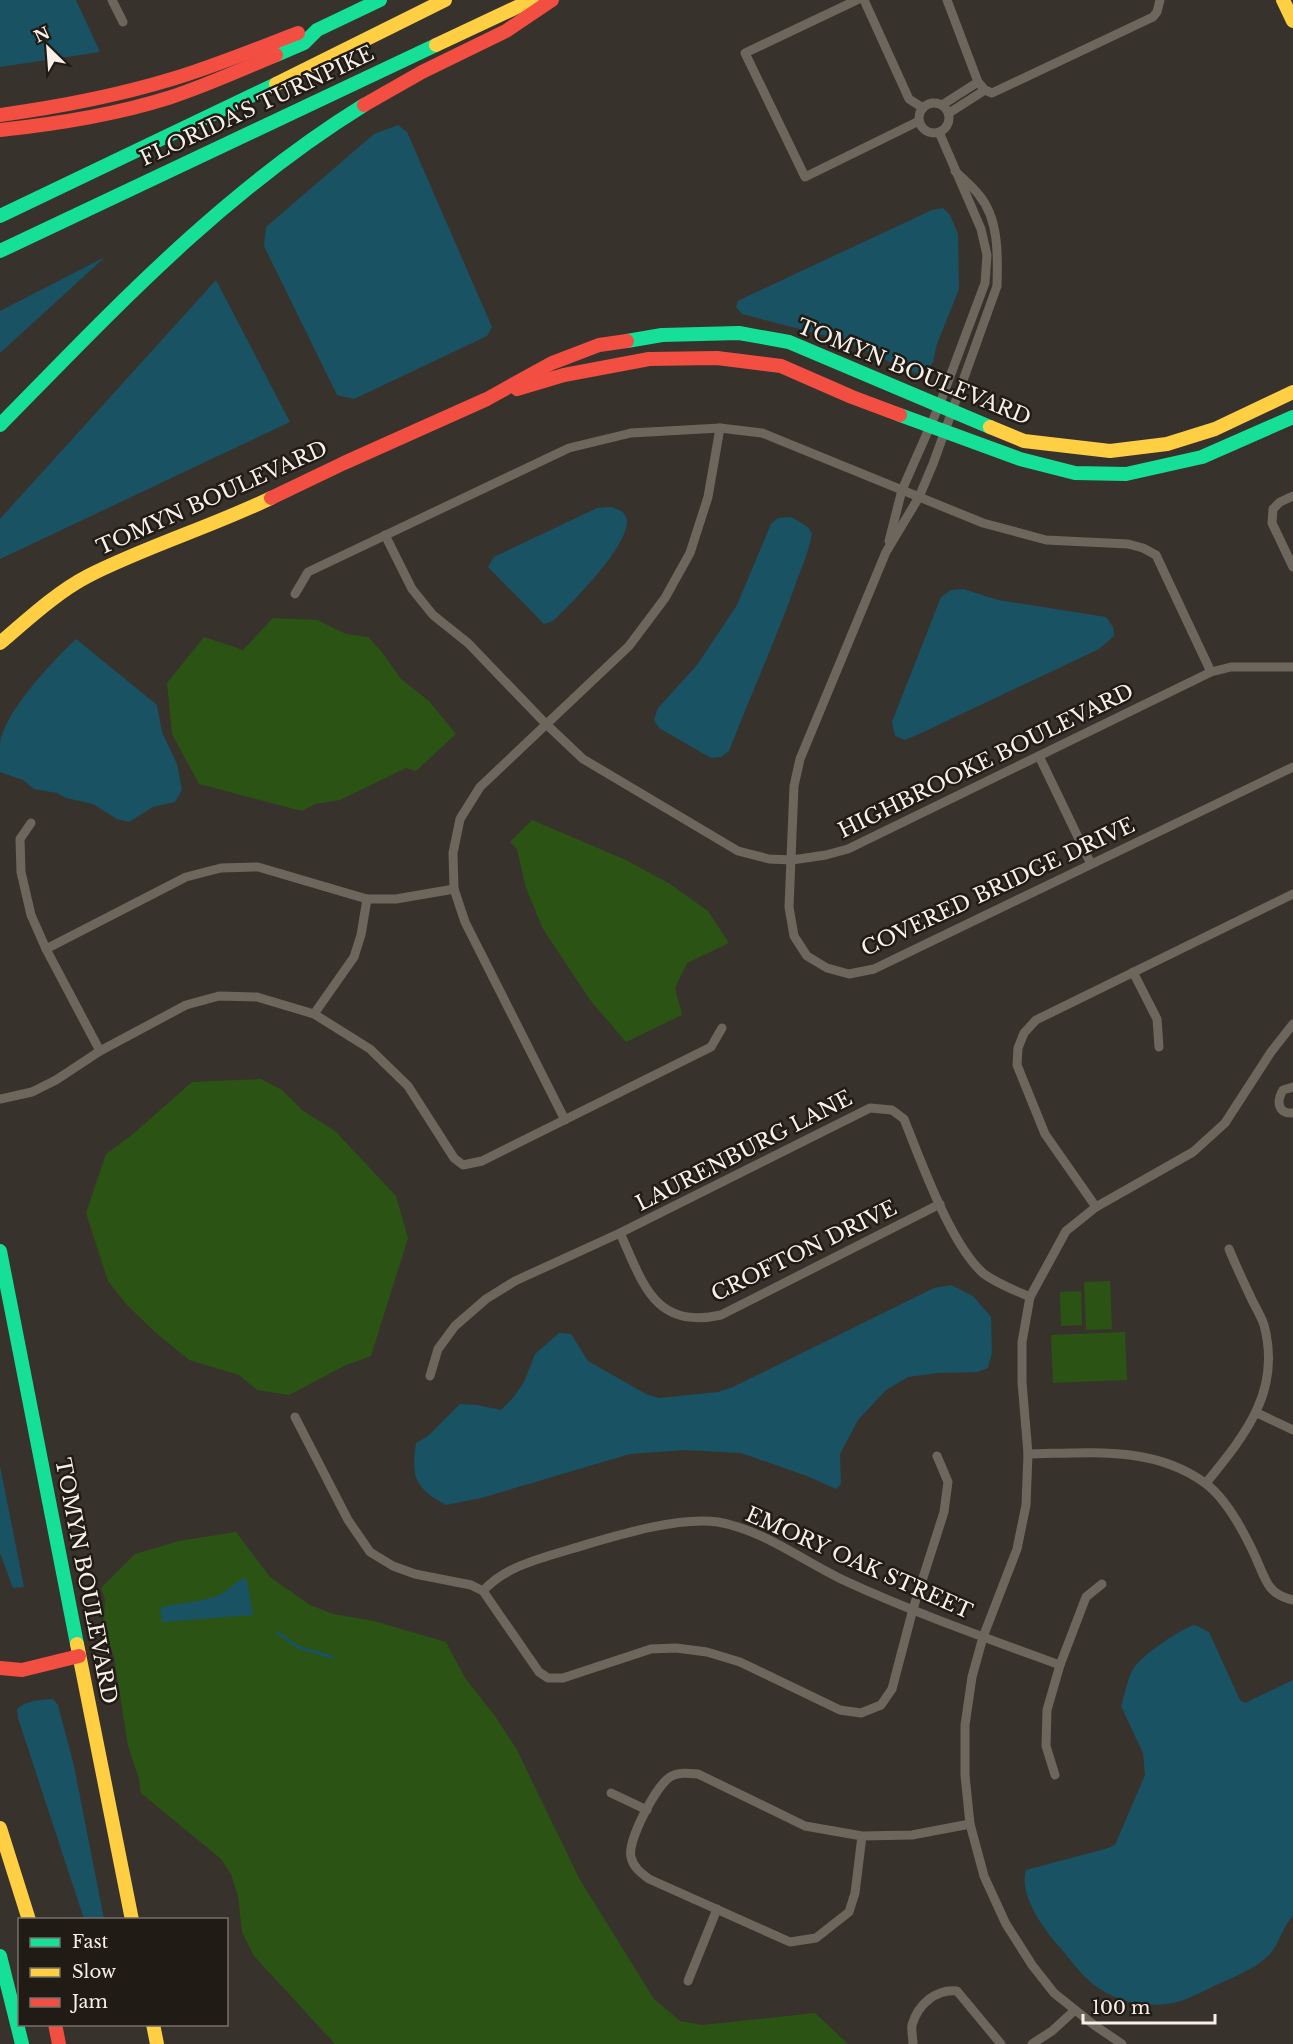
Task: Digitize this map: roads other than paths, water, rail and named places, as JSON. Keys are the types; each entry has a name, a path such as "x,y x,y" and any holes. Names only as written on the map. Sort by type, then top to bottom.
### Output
{"main road":[{"path":"0,115 67,104 160,82 220,63 300,32 317,30 380,0"},
{"name":"FLORIDA'S TURNPIKE","path":"0,216 445,0"},
{"name":"FLORIDA'S TURNPIKE","path":"0,251 532,0"},
{"path":"0,425 184,241 273,168 324,131 375,99 419,73 533,16 552,0"},
{"path":"1283,0 1293,21"},
{"path":"0,130 58,124 125,110 167,98 304,43 317,30"},
{"name":"TOMYN BOULEVARD","path":"0,644 39,610 86,577 230,518 344,463 487,399 552,363 599,345 662,335 739,333 789,342 1024,441 1110,451 1167,444 1215,429 1293,392"},
{"name":"TOMYN BOULEVARD","path":"487,399 564,375 649,359 717,357 781,366 852,397 1020,459 1075,473 1126,474 1202,457 1293,417"},
{"name":"TOMYN BOULEVARD","path":"0,1251 132,1918"},
{"path":"0,1668 22,1670 79,1656"},
{"path":"0,1828 28,1918"},
{"path":"0,1839 28,1918"},
{"path":"0,1956 22,2044"},
{"path":"55,2026 59,2044"},
{"path":"153,2026 157,2044"}],"street":[{"path":"112,0 123,22"},
{"path":"857,0 745,53 805,177 919,122"},
{"path":"864,0 909,99 923,108"},
{"path":"947,0 978,82 985,90 992,93 1153,17 1161,0"},
{"path":"942,105 978,82"},
{"path":"948,113 985,90"},
{"path":"931,103 942,105 948,113 947,126 934,133 924,130 919,122 923,108 931,103"},
{"path":"886,552 902,490 939,406 985,283 987,255 981,229 939,132"},
{"path":"886,552 919,497 933,464 997,286 998,256 992,222 979,195 955,171"},
{"path":"985,283 997,286"},
{"path":"565,1120 465,922 454,889 453,853 460,819 480,787 545,723 629,646 665,597 690,553 708,497 720,428"},
{"path":"295,594 308,572 569,448 631,433 720,428 762,433 983,523 1046,540 1128,544 1143,548 1156,555 1211,672"},
{"path":"916,456 933,464"},
{"path":"1293,496 1280,502 1273,509 1272,523 1293,567"},
{"name":"HIGHBROOKE BOULEVARD","path":"385,535 412,589 433,615 468,643 583,759 738,851 769,859 792,860 848,849 1211,672 1231,667 1293,667"},
{"name":"COVERED BRIDGE DRIVE","path":"886,552 800,759 794,786 789,907 794,936 807,956 827,968 849,974 874,969 1293,767"},
{"path":"1039,756 1091,864"},
{"path":"31,823 20,839 21,872 31,915 46,949 100,1051"},
{"path":"46,949 186,877 221,868 258,867 367,899 396,898 454,889"},
{"path":"1096,1207 1045,1134 1017,1065 1018,1048 1024,1032 1036,1020 1293,894"},
{"path":"314,1014 354,957 361,935 367,899"},
{"path":"1133,972 1156,1019 1160,1047"},
{"path":"0,1099 32,1092 56,1080 100,1051 186,1005 219,996 257,997 314,1014 370,1049 408,1086 454,1158 463,1165 482,1161 711,1047 722,1028"},
{"path":"1122,2044 1054,1993 1032,1965 1006,1924 984,1876 970,1824 965,1775 965,1725 972,1677 983,1637 1017,1549 1026,1505 1028,1454 1022,1382 1022,1342 1030,1297 1066,1231 1096,1207 1193,1152 1226,1123 1271,1052 1293,1024"},
{"path":"1293,1087 1283,1090 1278,1097 1278,1103 1280,1110 1284,1113 1293,1113"},
{"name":"LAURENBURG LANE","path":"430,1376 438,1349 455,1326 486,1299 515,1281 620,1233 870,1108 892,1110 904,1119 940,1204 968,1257 984,1274 1030,1297"},
{"name":"CROFTON DRIVE","path":"620,1233 646,1288 658,1304 676,1315 701,1319 721,1315 940,1204"},
{"path":"1206,1483 1234,1448 1257,1413 1267,1386 1269,1359 1264,1324 1229,1249"},
{"path":"1257,1413 1293,1430"},
{"path":"295,1417 348,1520 370,1552 393,1566 415,1574 471,1586 483,1591 539,1672 548,1678 563,1678 651,1649 676,1648 707,1652 740,1662 840,1710 861,1713 880,1705 891,1689 913,1609 944,1512 948,1482 937,1456"},
{"path":"1028,1454 1114,1452 1146,1457 1173,1465 1206,1483 1232,1513 1269,1586 1282,1597 1293,1600"},
{"name":"EMORY OAK STREET","path":"483,1591 508,1570 629,1532 681,1523 717,1522 762,1535 838,1578 983,1637 1060,1665"},
{"path":"1055,1774 1046,1746 1047,1710 1060,1665 1086,1598 1102,1584"},
{"path":"862,1836 855,1893 849,1912 816,1938 790,1942 649,1879 636,1869 630,1856 633,1838 659,1787 671,1777 684,1773 698,1774 805,1826 862,1836 912,1835 970,1824"},
{"path":"612,1792 647,1810"},
{"path":"688,1981 717,1909"},
{"path":"913,2044 912,2026 925,2003 933,1995 947,1990 957,1991 1001,2044"},
{"path":"1032,2044 1052,2031 1075,2010"}],"water":[{"path":"0,0 76,0 100,52 0,67"},
{"path":"398,125 407,132 492,327 487,336 354,399 337,395 264,246 266,227 374,134"},
{"path":"943,208 950,215 958,234 959,289 937,344 933,362 922,375 845,341 742,314 736,307 738,301 748,296 932,210"},
{"path":"105,257 0,353 0,311"},
{"path":"216,280 290,422 0,559 0,519"},
{"path":"611,507 622,511 626,517 626,527 621,541 599,572 553,621 544,624 488,567 494,557 597,508"},
{"path":"791,517 808,527 812,533 807,553 729,751 721,757 711,758 659,728 654,720 658,708 697,665 737,605 771,524 778,518"},
{"path":"963,589 998,600 1106,617 1113,627 1114,636 1099,649 917,735 905,740 895,736 892,722 941,597 951,590"},
{"path":"76,639 157,705 162,732 177,764 182,790 175,802 153,807 129,822 117,819 93,804 34,789 23,780 0,772 0,744 10,717 31,688"},
{"path":"951,1285 973,1296 991,1317 992,1353 988,1368 977,1372 937,1373 908,1377 886,1390 858,1420 840,1454 841,1484 836,1489 807,1476 741,1453 685,1450 630,1454 481,1498 446,1505 422,1487 415,1474 416,1443 428,1436 460,1404 501,1410 524,1382 535,1354 559,1333 571,1334 588,1361 646,1394 659,1398 718,1392 733,1387 934,1288"},
{"path":"0,1466 24,1587 13,1588 0,1553"},
{"path":"244,1578 247,1581 253,1615 162,1622 160,1608 217,1596"},
{"path":"1195,1625 1209,1632 1240,1700 1245,1703 1293,1680 1293,1916 1272,1951 1250,1969 1184,2000 1149,2005 1113,1996 1093,1984 1078,1970 1044,1927 1033,1909 1026,1889 1026,1870 1115,1845 1145,1775 1143,1753 1121,1706 1129,1678 1137,1664 1152,1651 1180,1631"},
{"path":"53,1699 58,1705 74,1766 104,1918 84,1918 18,1718 17,1709 34,1701"}],"waterway":[{"path":"278,1633 298,1647 332,1657"}]}
